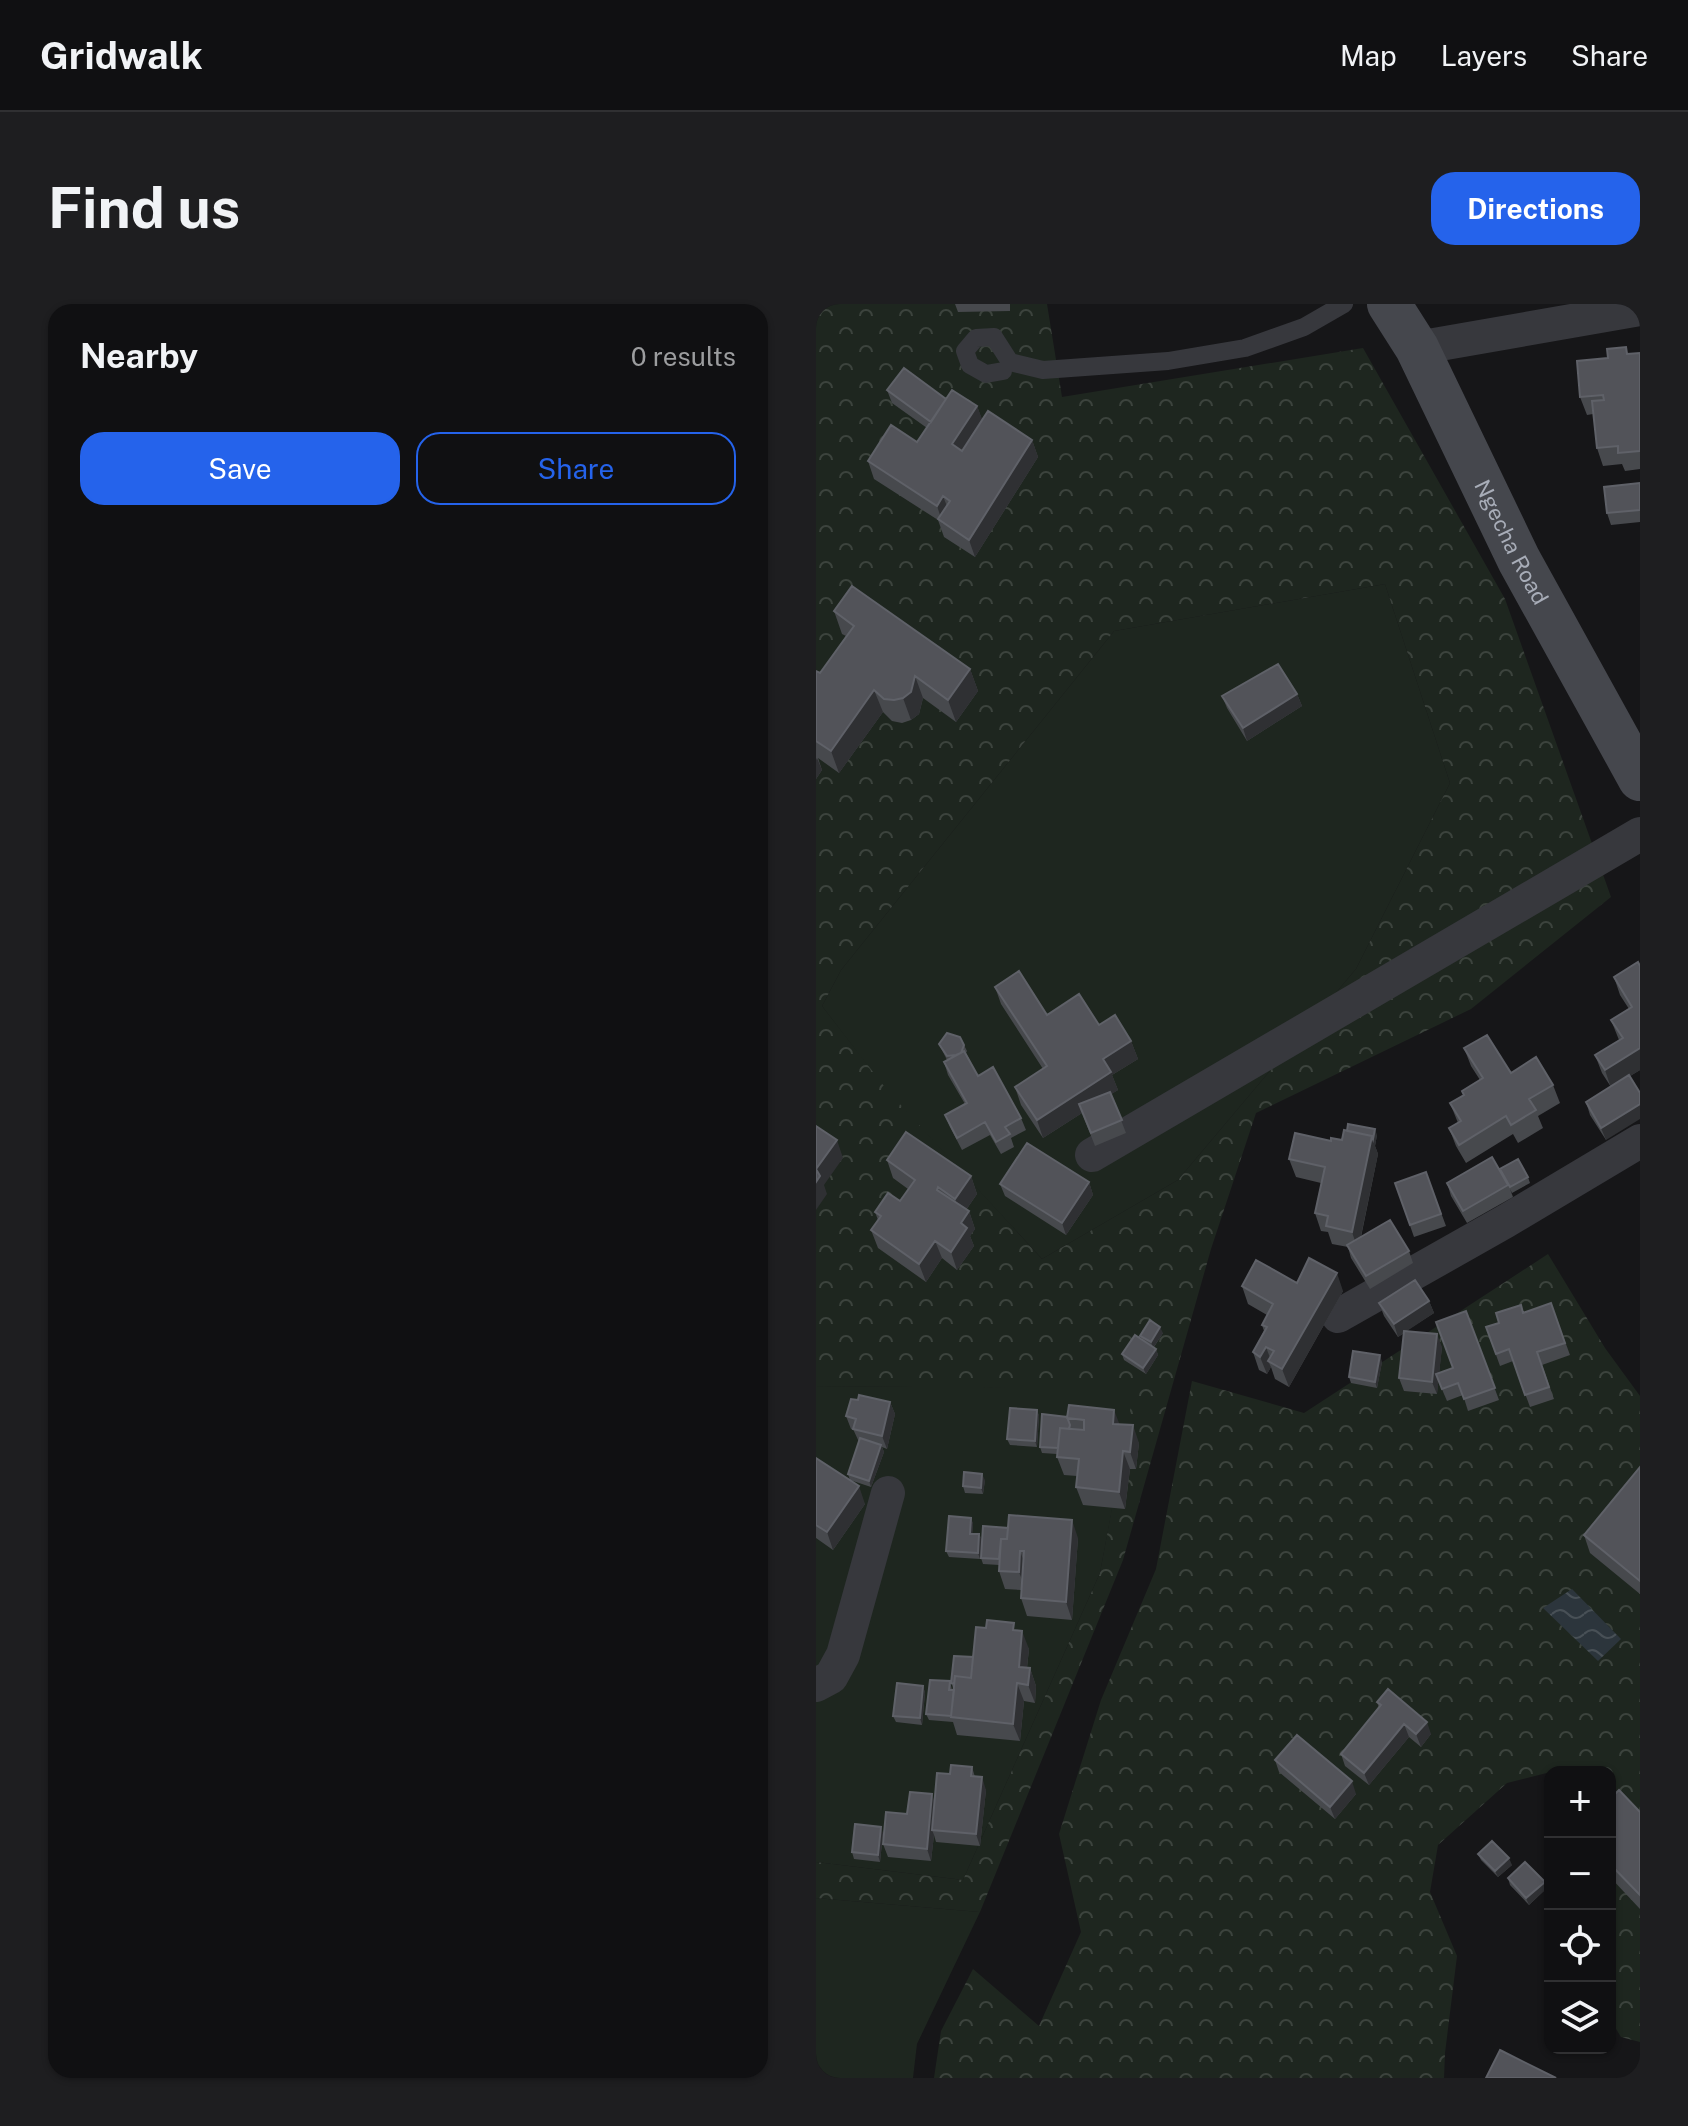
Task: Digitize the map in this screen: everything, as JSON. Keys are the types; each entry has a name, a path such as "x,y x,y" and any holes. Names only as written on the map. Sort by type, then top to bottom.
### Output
{"street":[{"name":"Ngecha Road","path":"1389,304 1417,348 1519,560 1640,779"},
{"path":"1417,348 1640,309"},
{"path":"1092,1155 1640,834"},
{"path":"1338,1316 1640,1141"},
{"path":"816,1685 831,1677 843,1655 888,1493"}],"lane":[{"path":"1003,371 986,374 970,365 965,351 976,338 994,337 1010,362 1043,370 1168,361 1245,348 1304,327 1344,304"}],"green space":[{"path":"816,304 1047,304 1062,397 1363,348 1505,599 1611,897 1471,1009 1256,1113 1211,1249 1123,1560 980,1912 816,1898 816,1862 963,1880 1100,1573 1134,1389 816,1386","holes":["1385,584 1450,783 1356,969 1178,1180 1042,1259 887,1090 822,1006 841,970 1114,631"]},
{"path":"1385,584 1450,783 1356,969 1178,1180 1042,1259 886,1090 822,1006 841,970 1114,631"},
{"path":"1548,1254 1605,1348 1640,1396 1640,2042 1621,2037 1616,2029 1616,1766 1544,1766 1544,1774 1507,1783 1438,1845 1430,1892 1457,1956 1444,2078 934,2078 941,2031 973,1969 1039,2026 1081,1932 1059,1834 1101,1700 1156,1569 1192,1381 1304,1413"},
{"path":"816,1386 1135,1388 1100,1573 963,1880 816,1862"},
{"path":"816,1898 980,1912 917,2044 913,2078 816,2078"}],"water":[{"path":"1572,1589 1621,1639 1598,1661 1543,1608"}],"building":[{"path":"1626,347 1627,354 1640,353 1640,451 1618,453 1618,446 1597,448 1592,401 1604,400 1603,395 1580,397 1577,361 1608,358 1607,349"},
{"path":"904,368 946,399 931,422 887,390"},
{"path":"952,390 977,406 952,444 962,451 988,411 1032,440 969,540 938,519 950,501 943,496 937,506 868,461 891,425 917,442"},
{"path":"1640,483 1640,510 1607,513 1604,487"},
{"path":"852,586 970,669 948,700 915,676 911,692 903,698 884,699 874,690 831,751 816,741 816,671 820,673 854,626 834,611"},
{"path":"1278,664 1297,694 1243,728 1222,696"},
{"path":"1638,962 1640,1048 1605,1070 1595,1055 1623,1038 1611,1020 1632,1007 1614,977"},
{"path":"1019,971 1047,1015 1079,994 1099,1025 1115,1015 1131,1041 1103,1059 1111,1072 1037,1120 1015,1087 1047,1066 995,987"},
{"path":"947,1033 960,1037 964,1045 961,1053 947,1056 939,1044"},
{"path":"1487,1035 1511,1073 1536,1057 1553,1085 1529,1099 1536,1110 1511,1125 1506,1116 1459,1145 1449,1128 1461,1121 1450,1103 1483,1078 1464,1048"},
{"path":"964,1051 978,1076 993,1067 1021,1118 1005,1127 1010,1134 996,1142 985,1122 957,1138 945,1115 967,1103 944,1062"},
{"path":"1629,1075 1640,1093 1640,1104 1601,1128 1586,1102"},
{"path":"1110,1092 1122,1120 1091,1133 1079,1104"},
{"path":"1348,1124 1375,1129 1373,1139 1372,1136 1347,1131"},
{"path":"816,1126 837,1140 816,1169"},
{"path":"1344,1130 1372,1136 1352,1232 1326,1226 1328,1216 1315,1213 1325,1167 1289,1159 1295,1133 1331,1141 1331,1138 1342,1140"},
{"path":"906,1132 971,1176 955,1199 938,1187 937,1190 969,1211 961,1223 967,1228 951,1252 935,1241 919,1264 871,1230 881,1216 875,1212 888,1193 900,1201 915,1180 887,1160"},
{"path":"1027,1143 1089,1182 1062,1223 1000,1184"},
{"path":"1492,1157 1508,1185 1463,1211 1447,1183"},
{"path":"1518,1159 1528,1177 1510,1187 1500,1169"},
{"path":"1426,1172 1441,1214 1410,1225 1395,1183"},
{"path":"1390,1220 1409,1251 1366,1276 1347,1245"},
{"path":"1309,1258 1337,1273 1282,1369 1268,1361 1274,1351 1266,1347 1260,1357 1253,1352 1267,1327 1262,1325 1273,1304 1242,1286 1256,1260 1297,1283"},
{"path":"1415,1280 1429,1301 1394,1324 1379,1303"},
{"path":"1551,1303 1565,1343 1537,1352 1549,1387 1525,1395 1509,1349 1496,1354 1486,1327 1499,1323 1496,1313 1521,1305 1523,1313"},
{"path":"1466,1311 1495,1388 1464,1399 1458,1383 1442,1389 1436,1374 1453,1368 1436,1322"},
{"path":"1150,1320 1160,1327 1151,1342 1140,1336"},
{"path":"1404,1331 1437,1334 1432,1382 1399,1378"},
{"path":"1135,1335 1156,1349 1143,1368 1122,1354"},
{"path":"1353,1351 1380,1355 1375,1382 1349,1377"},
{"path":"859,1395 890,1402 882,1436 853,1429 856,1419 846,1416 851,1399 858,1400"},
{"path":"1069,1405 1114,1410 1113,1424 1133,1425 1130,1452 1123,1451 1119,1492 1076,1487 1079,1459 1057,1457 1060,1428 1084,1430 1084,1420 1067,1418"},
{"path":"1010,1408 1037,1410 1035,1441 1007,1439"},
{"path":"1042,1414 1067,1417 1069,1429 1060,1428 1058,1448 1040,1447"},
{"path":"860,1438 881,1445 869,1481 848,1474"},
{"path":"816,1458 859,1486 827,1532 816,1525"},
{"path":"1640,1467 1640,1581 1584,1535"},
{"path":"964,1472 982,1474 981,1488 963,1486"},
{"path":"1009,1515 1072,1520 1066,1602 1021,1598 1024,1551 1020,1551 1019,1572 999,1571 1001,1539 1007,1539"},
{"path":"949,1516 971,1518 970,1534 979,1534 978,1553 946,1551"},
{"path":"983,1526 1008,1528 1007,1539 1001,1539 999,1559 981,1558"},
{"path":"987,1620 1014,1623 1013,1630 1022,1631 1019,1667 1030,1668 1028,1685 1017,1683 1013,1724 951,1717 955,1676 971,1678 976,1627 986,1628"},
{"path":"954,1656 973,1657 971,1678 955,1676 954,1684 951,1683"},
{"path":"930,1680 950,1681 949,1690 954,1690 951,1716 926,1714"},
{"path":"897,1683 923,1686 920,1718 893,1716"},
{"path":"1388,1689 1427,1722 1416,1734 1404,1724 1364,1773 1341,1754 1381,1705 1377,1702"},
{"path":"1297,1735 1352,1781 1330,1807 1275,1760"},
{"path":"951,1765 972,1767 971,1776 982,1777 976,1834 932,1830 937,1773 950,1774"},
{"path":"1619,1790 1640,1812 1640,1895 1616,1870 1616,1793"},
{"path":"910,1792 932,1794 927,1849 883,1844 886,1812 907,1814"},
{"path":"855,1824 881,1827 878,1855 852,1852"},
{"path":"1492,1841 1509,1858 1495,1871 1478,1854"},
{"path":"1525,1862 1544,1883 1526,1898 1508,1878"},
{"path":"1500,2050 1556,2078 1486,2078"}]}
